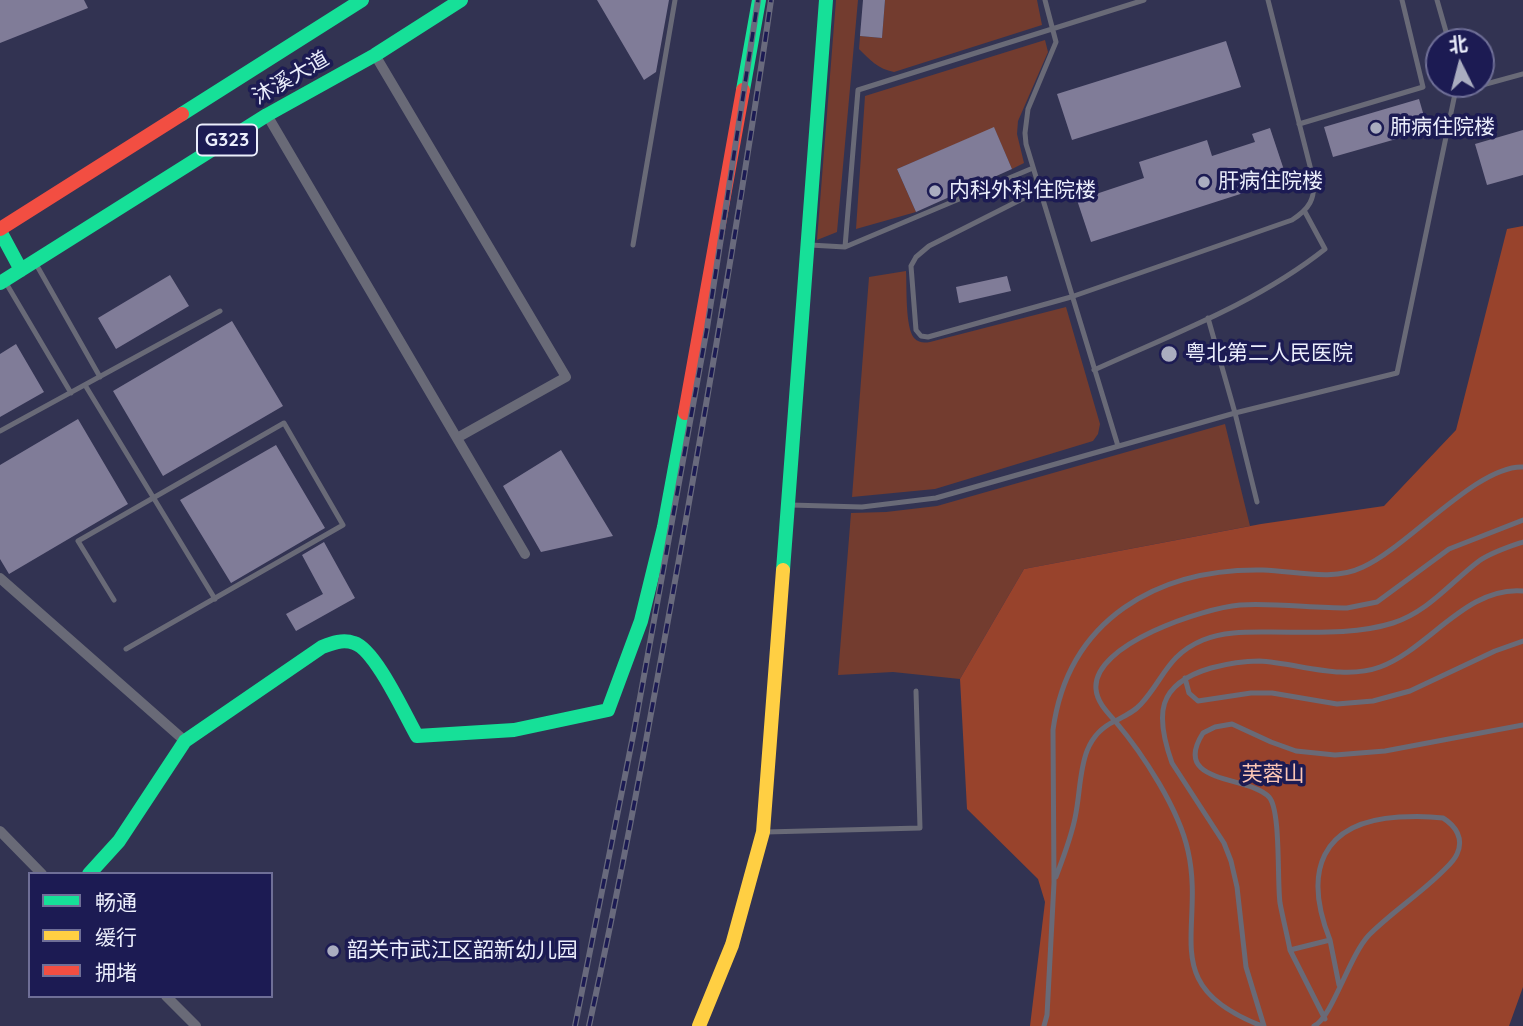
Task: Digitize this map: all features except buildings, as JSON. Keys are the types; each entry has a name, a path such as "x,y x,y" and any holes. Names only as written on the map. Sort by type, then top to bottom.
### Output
{"main road":[{"name":"沐溪大道","path":"0,230 362,0"},
{"path":"91,872 119,841 184,741 322,647 335,642 360,644 370,653 417,736 514,730 608,710 641,621 664,527 759,0"},
{"path":"699,1026 732,945 763,832 826,0"},
{"name":"沐溪大道","path":"2,281 267,115 375,55 458,1"},
{"path":"0,230 21,270"}],"street":[{"path":"375,55 566,377 457,438"},
{"path":"267,115 525,554"},
{"path":"0,578 184,741"},
{"path":"0,831 40,872"},
{"path":"168,998 196,1026"}],"lane":[{"path":"633,245 675,0"},
{"path":"1045,0 1056,42 1025,121 1026,144 1118,446"},
{"path":"845,247 858,90 1144,0"},
{"path":"1040,190 929,246 916,257 910,275 916,330 921,336 928,337 1071,297 1292,220 1305,212 1315,191 1268,0"},
{"path":"1299,124 1423,87 1402,0"},
{"path":"1437,0 1445,28"},
{"path":"1495,82 1523,74"},
{"path":"787,505 862,507 936,498 1235,413 1397,373 1456,98"},
{"path":"807,245 845,247 1034,168"},
{"path":"1094,370 1259,293 1302,267 1325,249 1305,212"},
{"path":"34,261 100,377"},
{"path":"2,281 71,393"},
{"path":"0,431 220,311"},
{"path":"1208,318 1257,502"},
{"path":"86,384 215,599"},
{"path":"114,600 78,541 284,423 343,525 126,649"},
{"path":"1044,1026 1047,1015 1054,883 1053,747 1056,707 1063,685 1094,633 1148,593 1203,574 1230,570 1265,570 1326,575 1360,569 1380,559 1474,486 1501,471 1523,467"},
{"path":"1263,1026 1246,1020 1204,990 1191,952 1191,870 1177,814 1128,737 1098,697 1098,674 1116,652 1195,614 1260,605 1347,608 1377,602 1449,550 1523,520"},
{"path":"1054,883 1075,819 1086,751 1096,732 1130,714 1141,704 1175,658 1203,640 1222,635 1374,628 1396,622 1440,596 1482,559 1523,542"},
{"path":"1263,1026 1247,967 1231,861 1224,843 1172,763 1167,749 1162,722 1164,707 1174,686 1185,678 1217,667 1257,661 1340,671 1363,672 1378,668 1412,650 1480,600 1498,592 1523,591"},
{"path":"1185,678 1189,693 1198,701 1262,693 1353,704 1410,691 1495,651 1523,641"},
{"path":"763,832 920,828 916,691"},
{"path":"1325,1019 1290,950 1279,890 1278,831 1273,803 1269,797 1252,786 1216,777 1202,769 1196,751 1203,733 1215,727 1232,724 1296,751 1335,755 1384,751 1523,725"},
{"path":"1314,1026 1325,1019 1357,950 1453,860 1459,846 1457,832 1454,826 1443,818 1382,818 1355,826 1326,851 1320,864 1320,915 1330,940 1339,985"},
{"path":"1290,950 1330,940"}],"shaded area":[{"path":"836,0 858,0 837,232 817,240"},
{"path":"885,0 1037,0 1042,25 894,72 879,66 859,49 860,36 882,38"},
{"path":"1045,40 1048,52 1018,121 1017,134 1024,163 1012,169 994,128 897,169 916,212 856,229 865,96"},
{"path":"906,271 909,325 914,338 922,342 1066,307 1100,424 1093,441 935,489 852,497 869,277"},
{"path":"1225,424 1250,526 1024,569 960,679 893,672 838,675 851,513 937,506"}],"green space":[{"name":"芙蓉山","path":"1523,226 1523,987 1509,1026 1030,1026 1045,902 1038,879 967,809 960,679 1024,569 1261,524 1384,506 1456,430 1507,229"}],"railway":[{"path":"575,1026 634,731 707,328 758,0"},
{"path":"589,1026 625,851 679,559 771,0"}],"traffic: fast":[{"path":"182,114 362,0"},
{"path":"0,283 267,115 375,55 461,0"},
{"path":"743,90 759,0"},
{"path":"783,570 826,0"},
{"path":"0,231 21,270"},
{"path":"91,872 119,841 185,741 330,644 346,641 354,643 371,657 417,736 514,730 608,710 641,621 664,527 685,413"}],"traffic: slow":[{"path":"699,1026 732,945 763,832 783,570"}],"traffic: jam":[{"path":"685,413 743,90"},
{"path":"0,229 182,114"}],"place":[{"name":"肺病住院楼","path":"1376,128"},
{"name":"肝病住院楼","path":"1204,182"},
{"name":"内科外科住院楼","path":"935,191"},
{"name":"粤北第二人民医院","path":"1169,354"},
{"name":"韶关市武江区韶新幼儿园","path":"333,951"}]}
